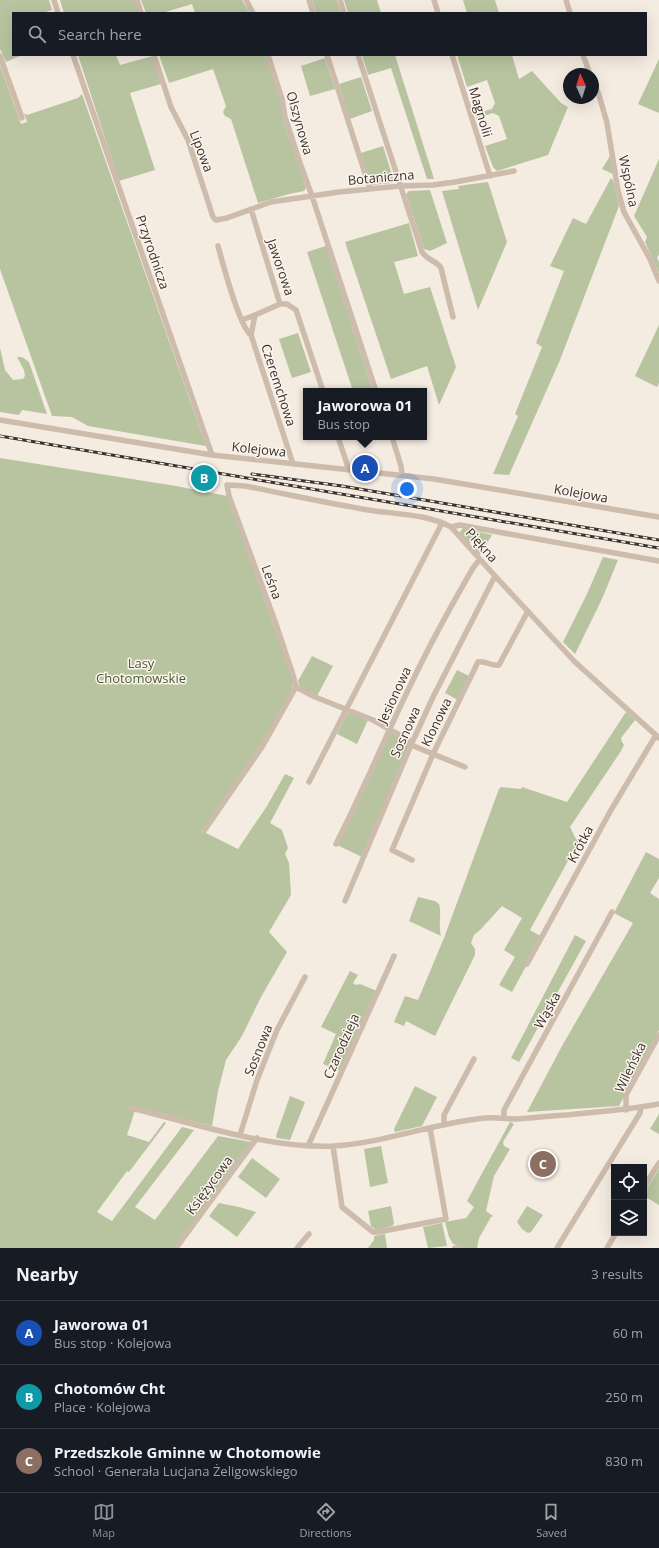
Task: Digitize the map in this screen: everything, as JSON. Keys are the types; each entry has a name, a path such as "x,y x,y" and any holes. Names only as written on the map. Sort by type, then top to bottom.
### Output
{"street":[{"path":"54,0 58,12"},
{"path":"137,0 141,12"},
{"path":"246,0 252,12"},
{"path":"309,0 313,12"},
{"path":"340,0 344,12"},
{"path":"434,0 438,12"},
{"path":"566,0 570,12"},
{"path":"0,56 22,118"},
{"name":"Przyrodnicza","path":"73,56 212,456"},
{"name":"Lipowa","path":"154,56 171,107 188,140 214,218 219,220 251,209"},
{"name":"Olszynowa","path":"268,56 282,99 285,117 375,388"},
{"path":"327,56 370,189"},
{"path":"358,56 422,252 428,260 441,268 453,317"},
{"name":"Magnolii","path":"452,56 490,176"},
{"path":"583,56 588,68"},
{"name":"Wspólna","path":"599,95 607,123 618,192 624,212 650,259 659,281"},
{"name":"Botaniczna","path":"251,209 271,202 312,196 400,186 433,185 514,171"},
{"name":"Jaworowa","path":"251,209 280,304 287,304 296,310 322,388"},
{"name":"Czeremchowa","path":"218,246 242,320 247,331 251,335 293,464"},
{"path":"242,320 280,304"},
{"name":"Czeremchowa","path":"251,335 255,315"},
{"name":"Kolejowa","path":"0,420 212,456 402,474 659,517"},
{"path":"339,440 348,469"},
{"path":"393,440 402,474"},
{"name":"Piękna","path":"227,485 245,486 442,523 451,527 575,662 658,737"},
{"name":"Leśna","path":"227,485 229,496 294,675 296,687"},
{"path":"309,782 442,523"},
{"path":"451,527 465,526 659,562"},
{"name":"Jesionowa","path":"336,844 364,789 390,730 438,630 473,568 480,559"},
{"name":"Sosnowa","path":"345,900 433,696 495,576"},
{"name":"Klonowa","path":"412,860 392,850 432,754 478,662 482,661 493,665 500,664 528,611"},
{"path":"204,831 262,747 296,687 315,697 373,720 432,754 465,767"},
{"name":"Krótka","path":"527,964 611,810 658,737"},
{"name":"Wąska","path":"504,1118 504,1110 612,912"},
{"name":"Czarodzieja","path":"308,1146 394,956"},
{"name":"Sosnowa","path":"240,1135 257,1080 277,1030 305,978"},
{"name":"Wileńska","path":"626,1110 626,1095 659,1034"},
{"path":"444,1125 444,1115 474,1059"},
{"path":"131,1108 240,1135 308,1146 333,1146 373,1141 444,1125 486,1118 515,1119 626,1110 659,1104"},
{"path":"557,1248 640,1113 641,1107"},
{"path":"333,1146 342,1207 373,1232 378,1232 446,1219 430,1128"},
{"name":"Księżycowa","path":"178,1246 257,1138"},
{"path":"647,1182 659,1163"},
{"path":"297,1248 309,1234"},
{"path":"607,1248 614,1236"},
{"path":"455,1248 464,1248"}],"green space":[{"path":"0,0 49,0 52,10 46,12 12,12 12,56 20,56 6,62 0,49"},
{"path":"60,0 135,0 139,12 64,12"},
{"path":"141,0 242,0 249,12 195,12 192,4 165,12 146,12"},
{"path":"312,0 337,0 341,12 316,12"},
{"path":"344,0 377,0 381,12 348,12"},
{"path":"463,0 495,0 499,12 467,12"},
{"path":"78,56 116,56 120,65 153,56 161,84 130,93 155,170 119,181"},
{"path":"159,56 266,56 282,104 283,120 306,188 304,191 258,203 231,119 225,116 223,112 226,106 213,69 169,83"},
{"path":"362,56 395,56 434,179 427,179 391,68 368,75"},
{"path":"457,56 512,56 519,79 532,71 561,103 568,107 548,155 497,171 493,167 485,146 507,139 499,116 493,113 478,118 478,122 474,111 477,113 492,109 495,103 487,80 467,87"},
{"path":"325,58 335,89 310,96 301,66"},
{"path":"659,59 659,113 638,104"},
{"path":"0,65 21,124 27,122 24,113 27,115 78,98 82,94 206,446 88,426 72,417 52,416 0,269"},
{"path":"361,77 372,111 350,119 339,84"},
{"path":"383,146 394,181 393,183 371,185 361,153"},
{"path":"610,156 613,174 602,169"},
{"path":"659,159 659,254 657,258 659,262 659,273 645,242 647,237 634,216"},
{"path":"611,178 613,180 619,206 560,360 509,475 493,474 518,416 515,414 542,347 536,343 564,271 550,266 573,218 586,224"},
{"path":"488,182 507,242 478,310 442,191 459,189 458,186"},
{"path":"430,190 447,243 430,251 424,249 406,194 409,191"},
{"path":"409,223 418,256 394,262 404,294 430,287 456,367 439,405 427,366 391,379 345,242"},
{"path":"326,246 372,388 352,388 307,252"},
{"path":"659,325 659,383 657,387 635,376"},
{"path":"298,333 311,372 292,378 279,339"},
{"path":"0,348 5,370 13,380 23,379 25,376 24,370 17,357 22,357 29,362 47,414 22,410 19,415 0,412"},
{"name":"Lasy Chotomowskie","path":"0,458 176,486 227,496 291,673 293,683 292,691 256,752 202,831 238,849 267,806 285,774 294,778 270,823 282,830 288,848 285,854 289,863 291,895 269,932 287,952 261,997 242,1036 226,1060 218,1091 212,1126 136,1107 127,1135 149,1142 164,1122 166,1123 129,1172 127,1171 97,1212 112,1221 182,1127 194,1130 135,1207 155,1220 218,1136 251,1142 174,1248 0,1248"},
{"path":"463,528 492,535 480,555 474,549 481,542 476,538 469,544 459,533"},
{"path":"603,557 618,560 602,599 575,654 563,642 587,594"},
{"path":"312,656 333,666 317,696 300,688 298,681"},
{"path":"457,670 469,676 458,700 445,693"},
{"path":"626,712 635,720 621,738 624,745 621,751 570,827 576,839 579,841 530,930 542,937 512,992 499,985 515,957 504,950 522,918 502,906 474,935 471,943 475,949 475,955 435,1036 406,1021 404,1026 394,1022 405,996 418,1000 444,938 499,789 501,787 521,789 522,787 567,802"},
{"path":"350,713 368,720 357,744 337,734 347,714"},
{"path":"391,732 410,742 362,857 337,845"},
{"path":"646,852 659,859 659,878 650,893 659,899 659,1030 619,1106 527,1112 562,1046 633,923 614,913"},
{"path":"418,897 435,901 439,904 441,936 409,921"},
{"path":"575,935 586,941 519,1062 511,1058"},
{"path":"350,971 358,975 353,983 356,985 360,984 377,991 340,1071 323,1064 336,1034 321,1027"},
{"path":"415,1086 437,1097 422,1126 395,1132 394,1129"},
{"path":"290,1096 305,1102 290,1140 277,1138 276,1136"},
{"path":"659,1114 659,1134 650,1129"},
{"path":"510,1122 514,1124 503,1142 504,1146 510,1149 494,1176 486,1211 493,1216 479,1238 477,1248 468,1248 453,1244 449,1237 445,1222 466,1218 474,1207 467,1201"},
{"path":"381,1146 388,1183 370,1187 364,1149"},
{"path":"252,1158 280,1179 266,1198 238,1177"},
{"path":"659,1169 659,1205 647,1198 647,1188"},
{"path":"219,1203 256,1212 237,1237 209,1216"},
{"path":"391,1206 394,1224 392,1226 376,1230 371,1226 368,1211"},
{"path":"527,1206 543,1215 531,1232 528,1233 522,1229 517,1222"},
{"path":"442,1223 447,1246 428,1248 423,1227"},
{"path":"385,1234 387,1248 368,1248 374,1240 374,1236"}],"railway":[{"path":"0,436 659,548"},
{"path":"252,474 342,486 659,540"}],"place":[{"name":"Jaworowa 01","path":"365,468"},
{"name":"Chotomów Cht","path":"204,478"},
{"name":"Przedszkole Gminne w Chotomowie","path":"543,1164"}]}
